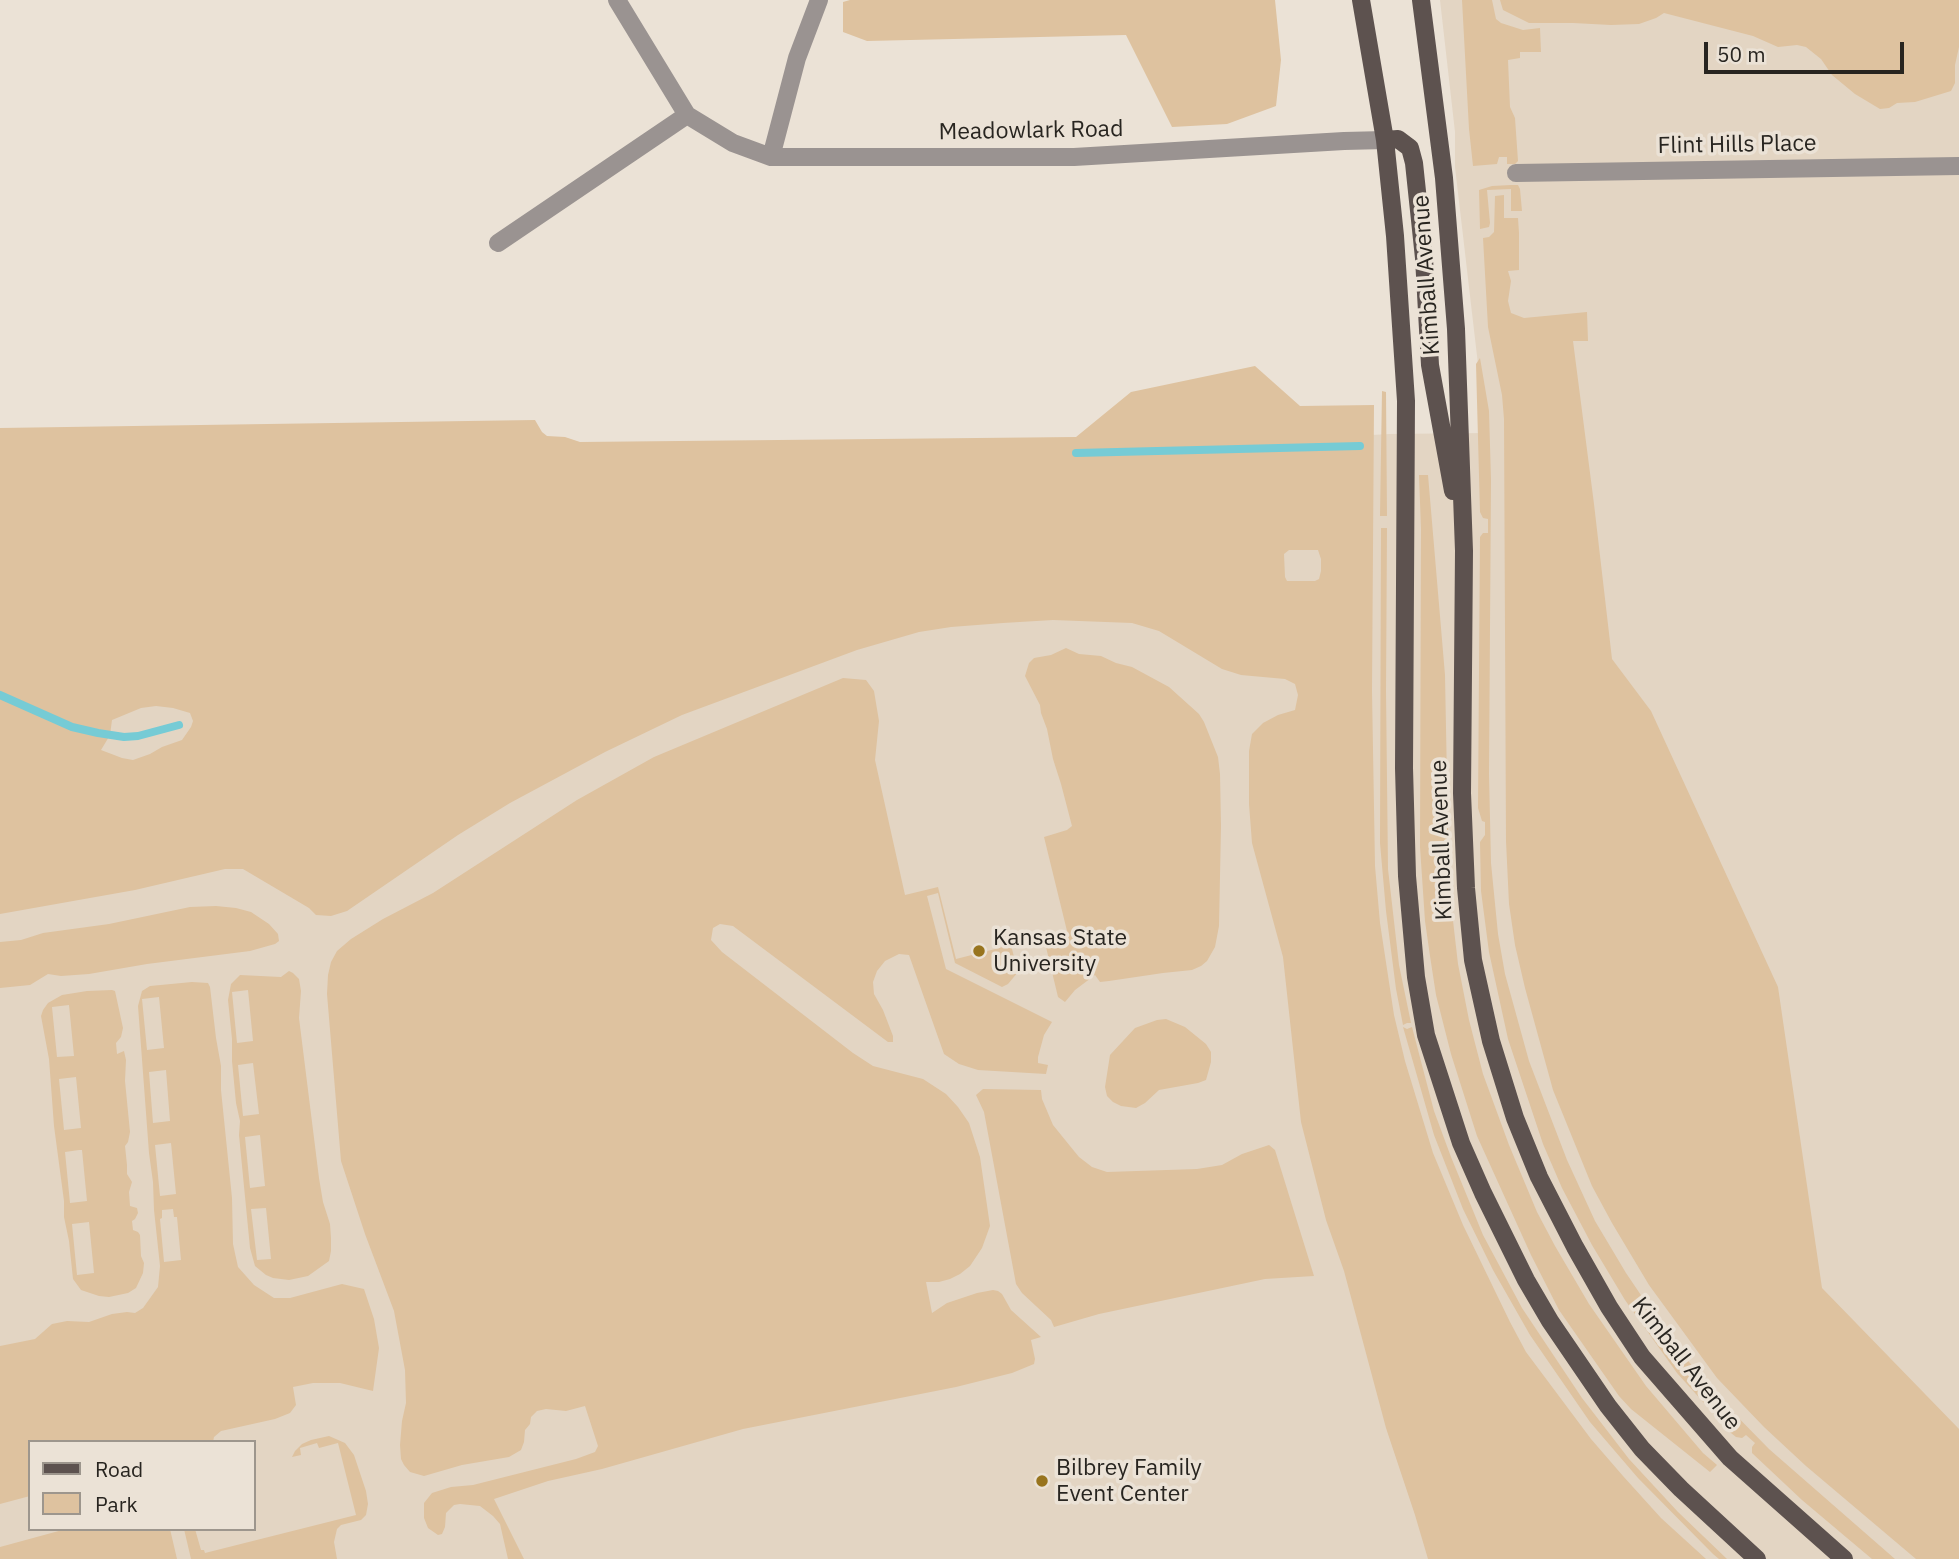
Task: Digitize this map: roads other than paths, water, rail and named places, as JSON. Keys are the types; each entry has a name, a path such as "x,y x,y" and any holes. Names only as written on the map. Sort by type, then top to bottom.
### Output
{"main road":[{"name":"Kimball Avenue","path":"1361,0 1385,141 1395,236 1406,401 1404,768 1407,876 1416,977 1426,1035 1461,1143 1525,1280 1550,1321 1608,1406 1642,1449 1757,1559"},
{"name":"Kimball Avenue","path":"1421,0 1442,164 1456,329 1464,551 1462,793 1466,888 1474,960 1491,1041 1539,1177 1574,1247 1609,1307 1643,1357 1730,1458 1844,1559"},
{"path":"1385,141 1398,139 1404,143 1409,148 1414,163 1424,258 1430,365 1464,551"}],"street":[{"name":"Meadowlark Road","path":"617,0 687,116 733,143 771,157 1074,157 1385,141"},
{"path":"771,157 797,58 819,0"},
{"path":"498,243 687,116"},
{"name":"Flint Hills Place","path":"1516,173 1959,166"}],"waterway":[{"path":"1076,453 1360,446"},
{"path":"0,695 72,727 98,733 138,736 179,725"}],"place":[{"name":"Kansas State University","path":"979,951"},
{"name":"Bilbrey Family Event Center","path":"1042,1481"}]}
